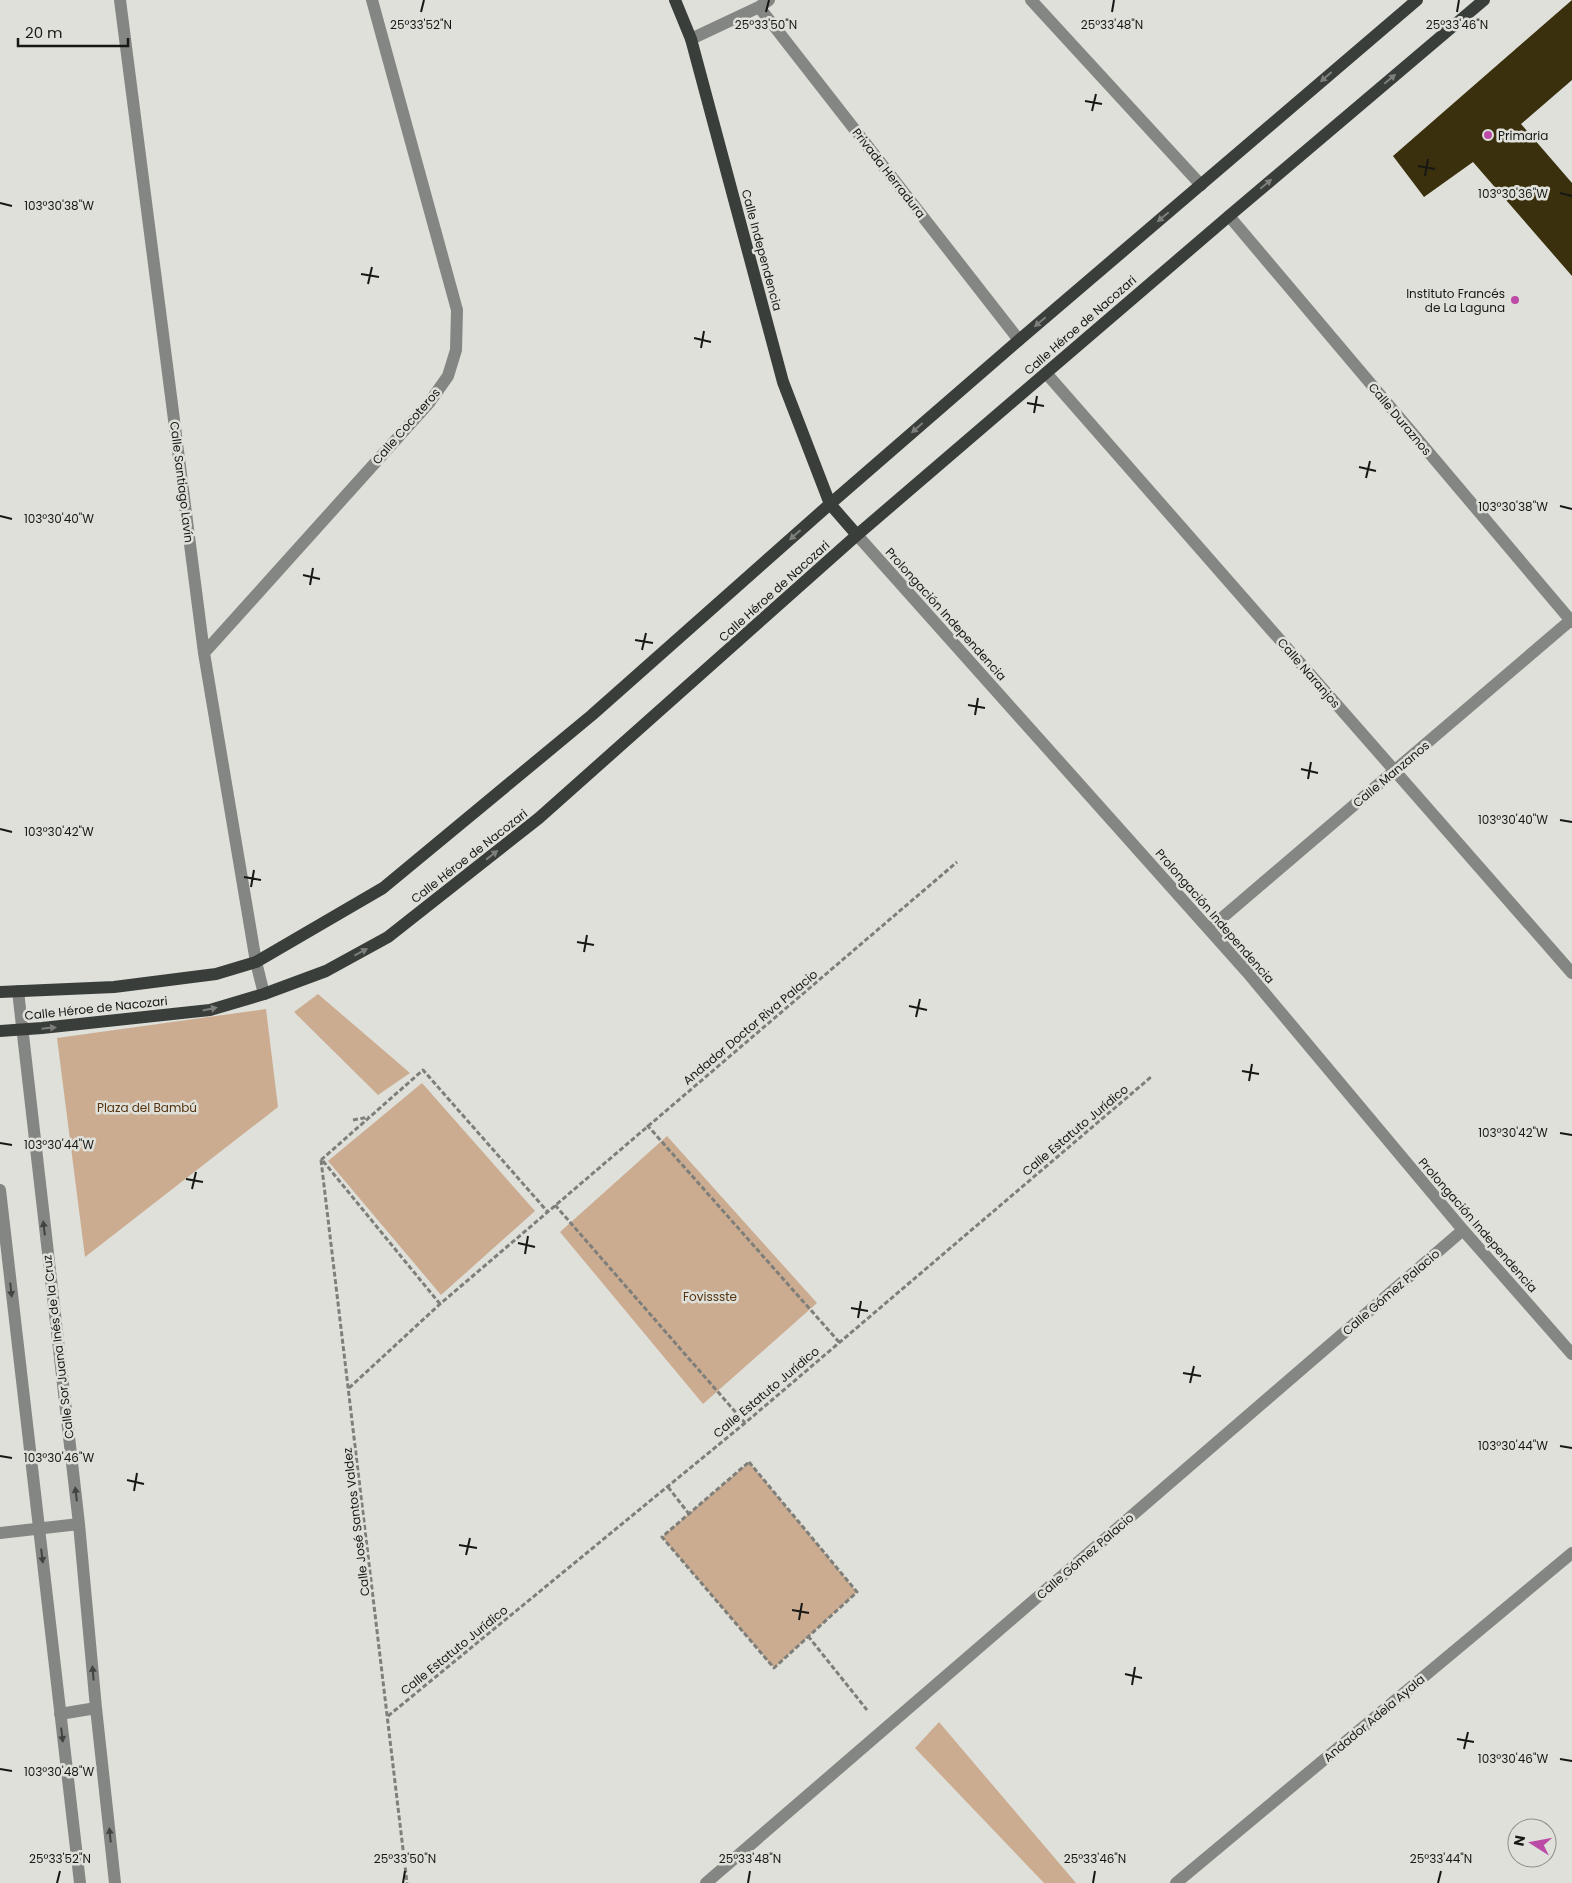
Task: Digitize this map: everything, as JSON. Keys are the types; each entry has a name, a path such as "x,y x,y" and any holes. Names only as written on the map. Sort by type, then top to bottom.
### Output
{"main road":[{"name":"Calle Independencia","path":"675,0 691,39 783,382 830,504"},
{"name":"Calle Héroe de Nacozari","path":"0,992 114,986 216,974 256,962 384,888 592,715 1019,340 1417,0"},
{"name":"Calle Héroe de Nacozari","path":"0,1031 210,1010 264,994 326,971 388,937 539,818 857,535 1484,0"},
{"name":"Prolongación Independencia","path":"830,504 857,535"}],"street":[{"name":"Calle Santiago Lavín","path":"120,0 204,653 256,962 264,994"},
{"name":"Calle Cocoteros","path":"204,653 429,403 448,376 456,350 457,310 372,0"},
{"path":"1030,0 1200,185"},
{"path":"691,39 764,3"},
{"name":"Privada Herradura","path":"764,3 1019,340"},
{"name":"Calle Duraznos","path":"1229,216 1572,621"},
{"name":"Calle Naranjos","path":"1046,373 1572,974"},
{"name":"Prolongación Independencia","path":"857,535 1209,929 1463,1230 1572,1354"},
{"name":"Calle Manzanos","path":"1209,929 1572,621"},
{"name":"Calle Sor Juana Inés de la Cruz","path":"18,991 79,1524 115,1883"},
{"path":"0,1190 80,1883"},
{"name":"Calle Gómez Palacio","path":"706,1883 1463,1230"},
{"path":"0,1534 79,1524"},
{"name":"Andador Adela Ayala","path":"1176,1883 1572,1553"},
{"path":"60,1714 96,1708"}],"path":[{"name":"Andador Doctor Riva Palacio","path":"349,1388 440,1304 957,862"},
{"path":"440,1304 321,1160 423,1070 547,1212"},
{"name":"Calle Estatuto Jurídico","path":"388,1716 668,1487 1152,1077"},
{"path":"353,1120 369,1117"},
{"path":"648,1125 839,1342"},
{"name":"Calle José Santos Valdez","path":"321,1160 407,1883"},
{"path":"555,1205 745,1422"},
{"path":"749,1462 858,1592 808,1636 774,1668 662,1537 749,1462"},
{"path":"668,1487 689,1514"},
{"path":"808,1636 883,1730"}],"green space":[{"path":"318,994 410,1073 378,1095 294,1012"},
{"name":"Plaza del Bambú","path":"266,1009 278,1107 85,1257 57,1038"},
{"path":"422,1083 535,1211 441,1295 328,1161"},
{"name":"Fovissste","path":"667,1136 817,1303 703,1404 560,1232"},
{"path":"749,1462 857,1592 774,1668 662,1537"},
{"path":"939,1722 1076,1883 1044,1883 915,1748"}],"building":[{"name":"Primaria","path":"1572,0 1572,80 1521,124 1572,183 1572,276 1473,162 1424,197 1393,156"}],"place":[{"name":"Primaria","path":"1488,135"},
{"name":"Instituto Francés de La Laguna","path":"1515,300"}]}
